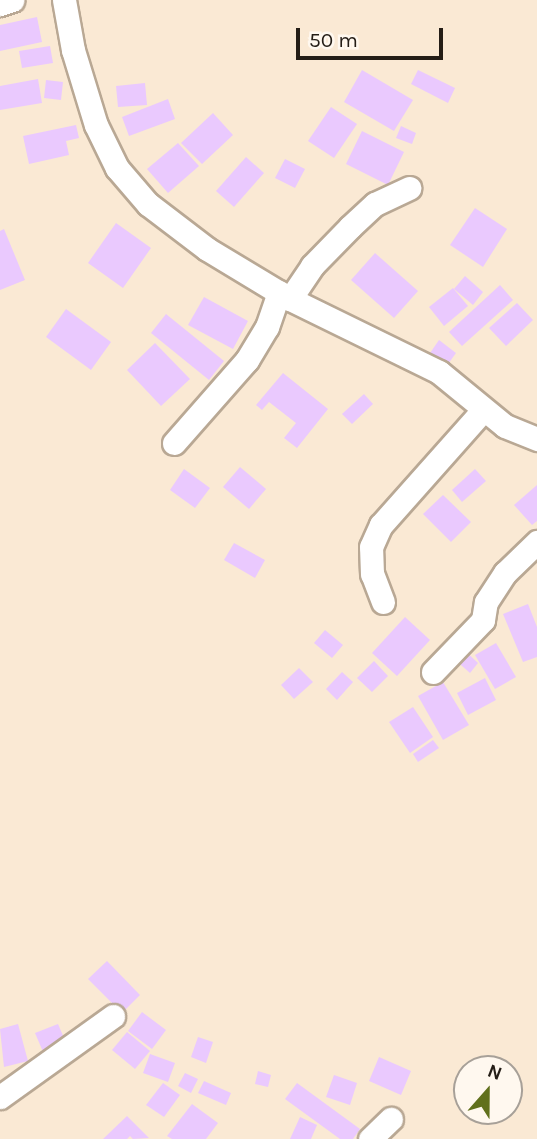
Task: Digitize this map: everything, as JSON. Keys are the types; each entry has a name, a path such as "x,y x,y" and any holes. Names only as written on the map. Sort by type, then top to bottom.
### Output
{"street":[{"path":"0,4 12,0"},
{"path":"64,0 73,50 96,125 117,168 148,204 197,241 285,295 439,372 505,426 537,439"},
{"path":"174,443 247,360 285,295 312,265 366,211 409,188"},
{"path":"383,602 372,574 372,547 381,525 483,410"},
{"path":"433,672 483,620 486,602 505,573 537,542"},
{"path":"0,1097 113,1016"},
{"path":"370,1139 391,1119"}],"building":[{"path":"37,17 42,42 0,51 0,25"},
{"path":"50,46 53,63 22,68 19,51"},
{"path":"362,70 413,100 394,131 344,102"},
{"path":"418,70 455,88 448,103 411,84"},
{"path":"38,79 42,103 0,110 0,86"},
{"path":"46,80 63,82 61,100 44,98"},
{"path":"145,83 147,105 118,107 116,86"},
{"path":"168,99 175,119 129,136 122,117"},
{"path":"331,107 357,124 334,158 308,141"},
{"path":"213,113 233,135 202,164 181,143"},
{"path":"76,125 79,138 66,141 69,155 29,164 23,136"},
{"path":"401,126 416,133 412,144 396,138"},
{"path":"362,131 404,152 388,185 346,164"},
{"path":"178,143 199,166 168,193 147,169"},
{"path":"246,157 264,173 234,207 216,191"},
{"path":"285,159 305,169 295,188 275,178"},
{"path":"475,208 507,229 483,267 450,245"},
{"path":"116,223 151,248 123,288 88,263"},
{"path":"4,229 25,280 0,290 0,231"},
{"path":"375,253 418,291 394,318 351,280"},
{"path":"465,276 483,292 473,305 454,289"},
{"path":"500,285 513,300 462,346 449,332"},
{"path":"453,288 468,306 444,326 429,307"},
{"path":"204,297 248,321 233,349 188,325"},
{"path":"517,303 533,320 506,346 489,328"},
{"path":"66,309 111,342 91,370 46,337"},
{"path":"166,314 224,361 209,380 151,333"},
{"path":"439,340 456,353 443,371 426,359"},
{"path":"155,343 190,379 161,406 127,370"},
{"path":"283,373 328,409 297,448 284,438 296,423 269,402 262,410 256,405"},
{"path":"364,394 373,404 352,424 342,414"},
{"path":"240,467 266,489 249,509 223,487"},
{"path":"184,469 210,488 195,508 170,490"},
{"path":"475,469 486,481 462,502 452,490"},
{"path":"537,485 537,521 532,525 514,505"},
{"path":"443,495 471,522 451,542 423,514"},
{"path":"234,543 265,560 255,578 224,560"},
{"path":"528,604 537,627 537,657 523,662 503,614"},
{"path":"405,617 430,640 397,676 372,653"},
{"path":"325,630 343,645 332,658 314,643"},
{"path":"496,643 516,677 495,689 475,655"},
{"path":"462,648 478,663 470,673 453,658"},
{"path":"374,661 388,676 372,692 357,678"},
{"path":"299,668 313,682 294,699 281,685"},
{"path":"342,672 353,682 337,700 326,689"},
{"path":"485,678 496,700 468,715 457,693"},
{"path":"443,682 469,725 443,740 418,696"},
{"path":"413,707 433,737 410,753 389,722"},
{"path":"433,740 439,748 418,762 413,754"},
{"path":"107,961 140,995 122,1013 88,979"},
{"path":"142,1012 166,1030 152,1049 128,1031"},
{"path":"18,1024 28,1061 4,1067 0,1029"},
{"path":"58,1024 67,1045 44,1054 35,1033"},
{"path":"127,1032 150,1051 135,1069 112,1050"},
{"path":"198,1037 213,1042 206,1063 191,1057"},
{"path":"150,1054 175,1063 168,1082 143,1073"},
{"path":"379,1057 411,1071 401,1095 369,1081"},
{"path":"258,1071 271,1075 268,1087 255,1084"},
{"path":"185,1073 198,1079 191,1093 178,1086"},
{"path":"334,1075 357,1083 350,1105 326,1097"},
{"path":"204,1081 231,1093 226,1105 198,1093"},
{"path":"163,1083 180,1095 164,1117 146,1105"},
{"path":"297,1083 360,1129 353,1139 340,1139 285,1099"},
{"path":"192,1104 218,1123 206,1139 172,1139 167,1136"},
{"path":"127,1116 149,1138 133,1139 130,1136 127,1139 103,1139"},
{"path":"300,1117 317,1125 311,1139 290,1139"}]}
